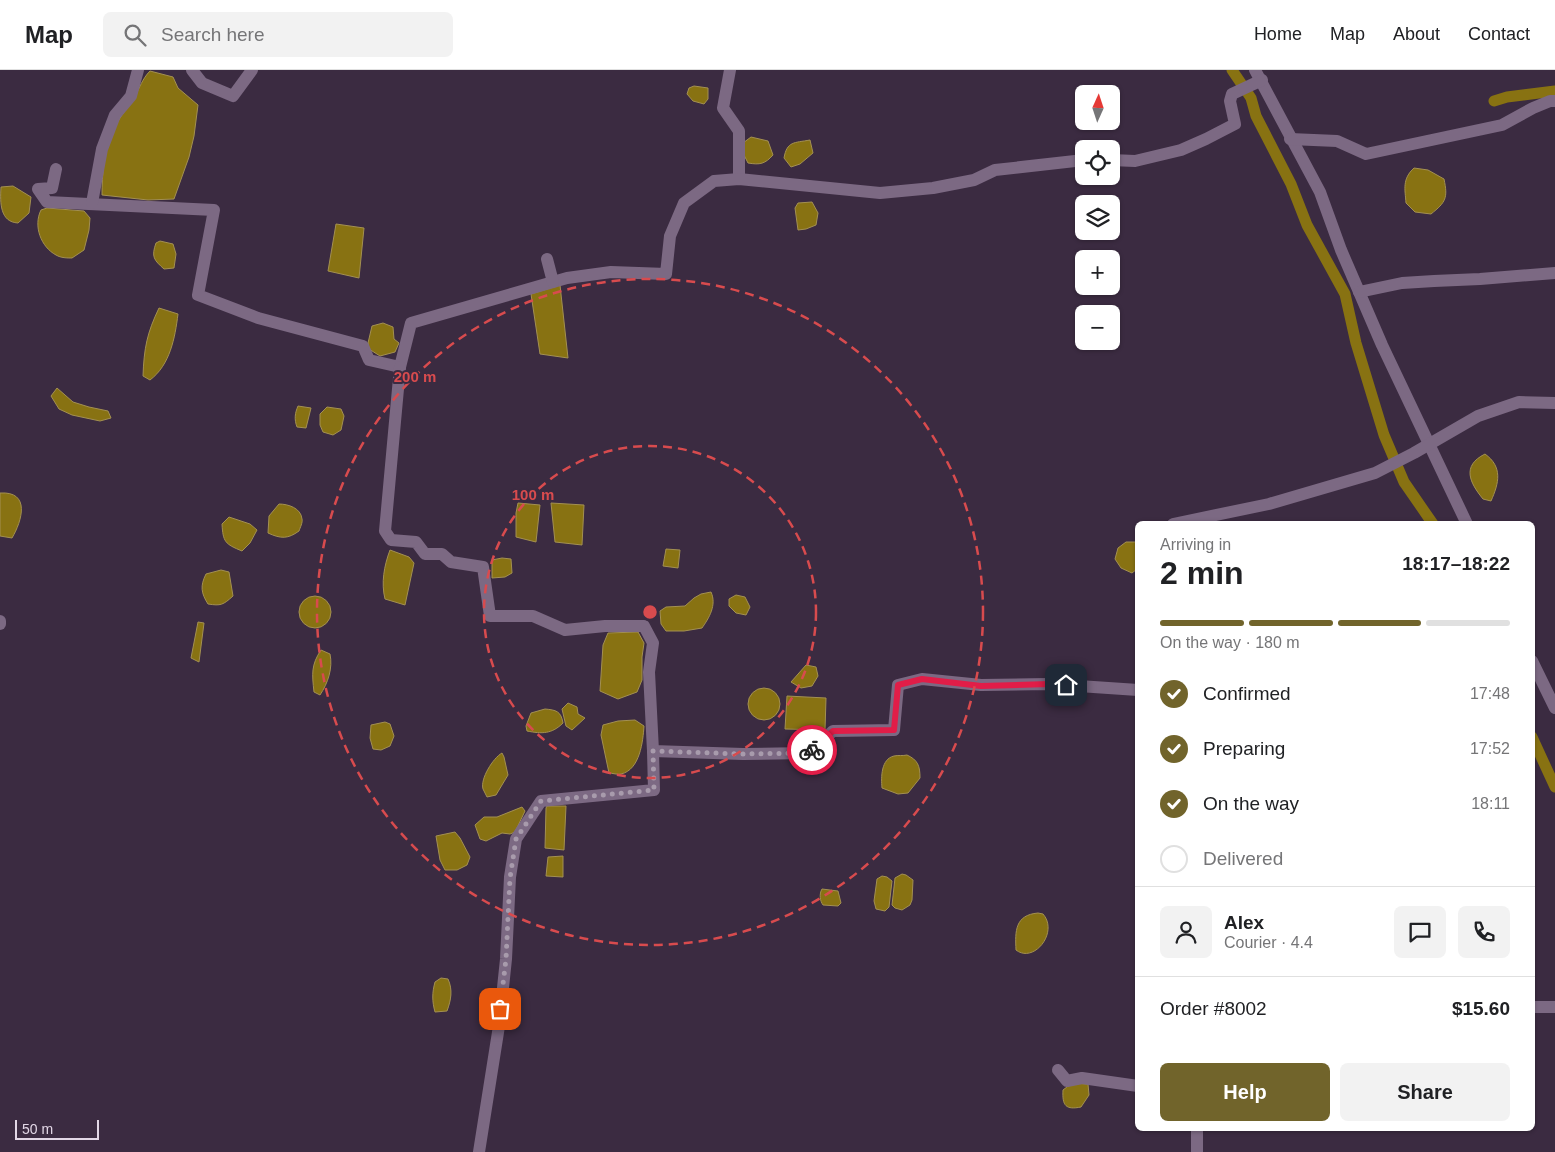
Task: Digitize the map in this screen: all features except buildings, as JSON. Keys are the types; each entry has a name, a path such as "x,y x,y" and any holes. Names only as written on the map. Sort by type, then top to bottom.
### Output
{"street":[{"path":"92,203 102,148 114,115 131,96 138,70"},
{"path":"192,70 202,83 233,96 252,70"},
{"path":"730,70 723,108 739,131 739,179"},
{"path":"1120,160 1134,160 1181,150 1235,124 1230,102 1232,94 1258,78 1320,192 1341,250 1359,292 1466,521"},
{"path":"1290,139 1337,141 1366,154 1502,125 1533,108 1550,101 1555,101"},
{"path":"479,1152 506,959 510,878 516,839 541,801 654,790 649,672 652,643 644,626 605,626 565,630 533,616 490,616 483,567 451,562 442,554 425,554 416,542 391,540 385,531 400,367 411,323 567,278 611,272 666,274 670,236 684,203 714,181 739,179 880,193 933,188 974,180 995,170 1075,161"},
{"path":"56,169 52,188 38,189 47,202 214,210 198,295 258,318 363,346 369,360 400,367"},
{"path":"547,259 554,282"},
{"path":"1359,292 1434,280 1480,280 1555,273"},
{"path":"1187,521 1269,504 1375,473 1478,416 1518,402 1555,403"},
{"path":"1535,667 1555,708"},
{"path":"653,751 743,754 808,753 833,731 894,730 898,685 922,679 981,686 1049,684 1135,690"},
{"path":"1535,1007 1555,1007"},
{"path":"1058,1070 1067,1081 1082,1078 1135,1086"},
{"path":"1197,1131 1198,1152"}],"shaded area":[{"path":"150,71 173,77 178,88 198,105 189,157 174,199 148,200 102,195 104,164 111,134"},
{"path":"694,86 708,88 708,99 704,104 693,101 687,94 689,88"},
{"path":"751,137 768,141 773,155 765,162 759,164 748,163 744,155 743,143"},
{"path":"810,140 813,153 800,164 791,167 784,158 787,148 792,144"},
{"path":"1414,168 1428,170 1444,179 1445,199 1431,214 1415,212 1406,203 1406,180"},
{"path":"13,186 31,197 29,213 18,223 12,222 4,215 1,205 1,187"},
{"path":"812,202 818,213 816,225 798,230 795,208 798,203"},
{"path":"47,208 84,211 90,218 84,250 72,258 66,258 56,255 46,247 38,229 38,223 41,210"},
{"path":"336,224 364,228 359,278 328,271"},
{"path":"160,241 173,244 176,254 174,268 164,269 154,258 156,243"},
{"path":"560,285 568,358 540,354 531,294"},
{"path":"159,308 178,314 173,341 167,359 157,374 150,380 143,376 144,357 149,333"},
{"path":"383,323 393,327 394,339 399,343 395,352 380,356 369,349 368,343 372,326"},
{"path":"57,388 73,402 108,411 111,418 100,421 72,415 59,409 51,396"},
{"path":"298,406 311,408 306,428 297,427 295,416"},
{"path":"327,407 341,409 344,416 341,430 333,435 323,432 320,425 320,414"},
{"path":"1485,454 1495,464 1498,476 1491,501 1483,499 1474,487 1470,475 1470,469 1473,464"},
{"path":"0,493 10,494 20,502 21,516 12,538 0,536"},
{"path":"518,503 540,505 536,542 516,537"},
{"path":"551,503 584,505 582,545 555,542"},
{"path":"279,504 294,507 301,515 302,522 299,531 288,537 268,533 269,516"},
{"path":"229,517 250,524 257,530 250,543 242,551 228,544 224,539 222,524"},
{"path":"1126,542 1135,542 1135,571 1132,573 1121,568 1115,559 1118,548"},
{"path":"666,549 680,550 678,568 663,566"},
{"path":"390,550 409,557 414,563 405,605 385,599 383,587 384,574"},
{"path":"511,559 512,573 505,577 492,578 492,560"},
{"path":"221,570 229,572 233,596 222,604 208,604 202,589 204,578 206,574"},
{"path":"711,592 713,606 710,616 702,628 666,631 661,624 660,611 666,607 685,606 701,594"},
{"path":"736,595 745,597 750,607 746,615 736,613 729,606 729,599"},
{"path":"315,596 327,600 331,612 327,624 315,628 303,624 299,612 303,600"},
{"path":"198,622 204,623 199,662 191,658"},
{"path":"638,632 644,643 642,680 637,692 618,699 600,691 603,645 608,633"},
{"path":"321,650 330,654 331,665 325,686 320,695 314,692 313,675 315,660"},
{"path":"806,665 816,667 818,676 812,686 801,688 791,682"},
{"path":"764,688 770,689 775,693 779,698 779,710 775,715 770,719 764,720 758,719 753,715 749,710 748,704 749,698 753,693 758,689"},
{"path":"787,696 826,698 825,730 785,729"},
{"path":"568,703 577,707 578,714 585,718 572,730 566,726 562,709"},
{"path":"545,709 557,712 561,716 563,723 555,729 546,732 527,731 526,726 531,713"},
{"path":"635,720 644,726 643,739 636,761 627,771 620,774 609,773 601,735 603,725 618,721"},
{"path":"385,722 390,724 394,736 390,746 381,750 373,749 370,738 371,725"},
{"path":"502,753 508,775 496,795 487,797 483,789 483,780 491,764"},
{"path":"907,755 918,764 920,778 908,793 898,794 882,788 882,774 886,761 894,756"},
{"path":"547,806 566,806 564,850 545,848"},
{"path":"522,807 525,811 515,832 510,834 502,833 486,841 480,839 475,825 484,817 497,817"},
{"path":"455,832 470,857 467,865 457,870 445,870 440,860 436,836"},
{"path":"563,856 563,877 546,876 548,857"},
{"path":"902,874 913,880 912,900 910,905 902,910 892,905 895,878"},
{"path":"882,876 892,881 889,907 885,911 876,909 874,901 877,879"},
{"path":"822,889 838,891 841,903 838,906 823,905 820,897"},
{"path":"1030,914 1043,914 1047,921 1048,929 1042,944 1037,950 1030,953 1016,950 1016,930 1018,925"},
{"path":"441,978 448,979 451,987 450,999 447,1011 435,1012 433,990 435,982"},
{"path":"1072,1083 1088,1084 1089,1095 1081,1107 1072,1108 1064,1103 1063,1090"}],"waterway":[{"path":"1232,70 1251,98 1256,116 1291,184 1307,225 1345,294 1356,343 1384,435 1404,482 1431,521"},
{"path":"1494,101 1507,97 1555,91"},
{"path":"1535,744 1555,787"}],"way so far":[{"path":"500,1009 506,959 510,878 516,839 541,801 654,790 653,751 743,754 808,753 812,750"}],"route":[{"path":"812,750 833,731 894,730 898,685 922,679 981,686 1066,685"}]}
